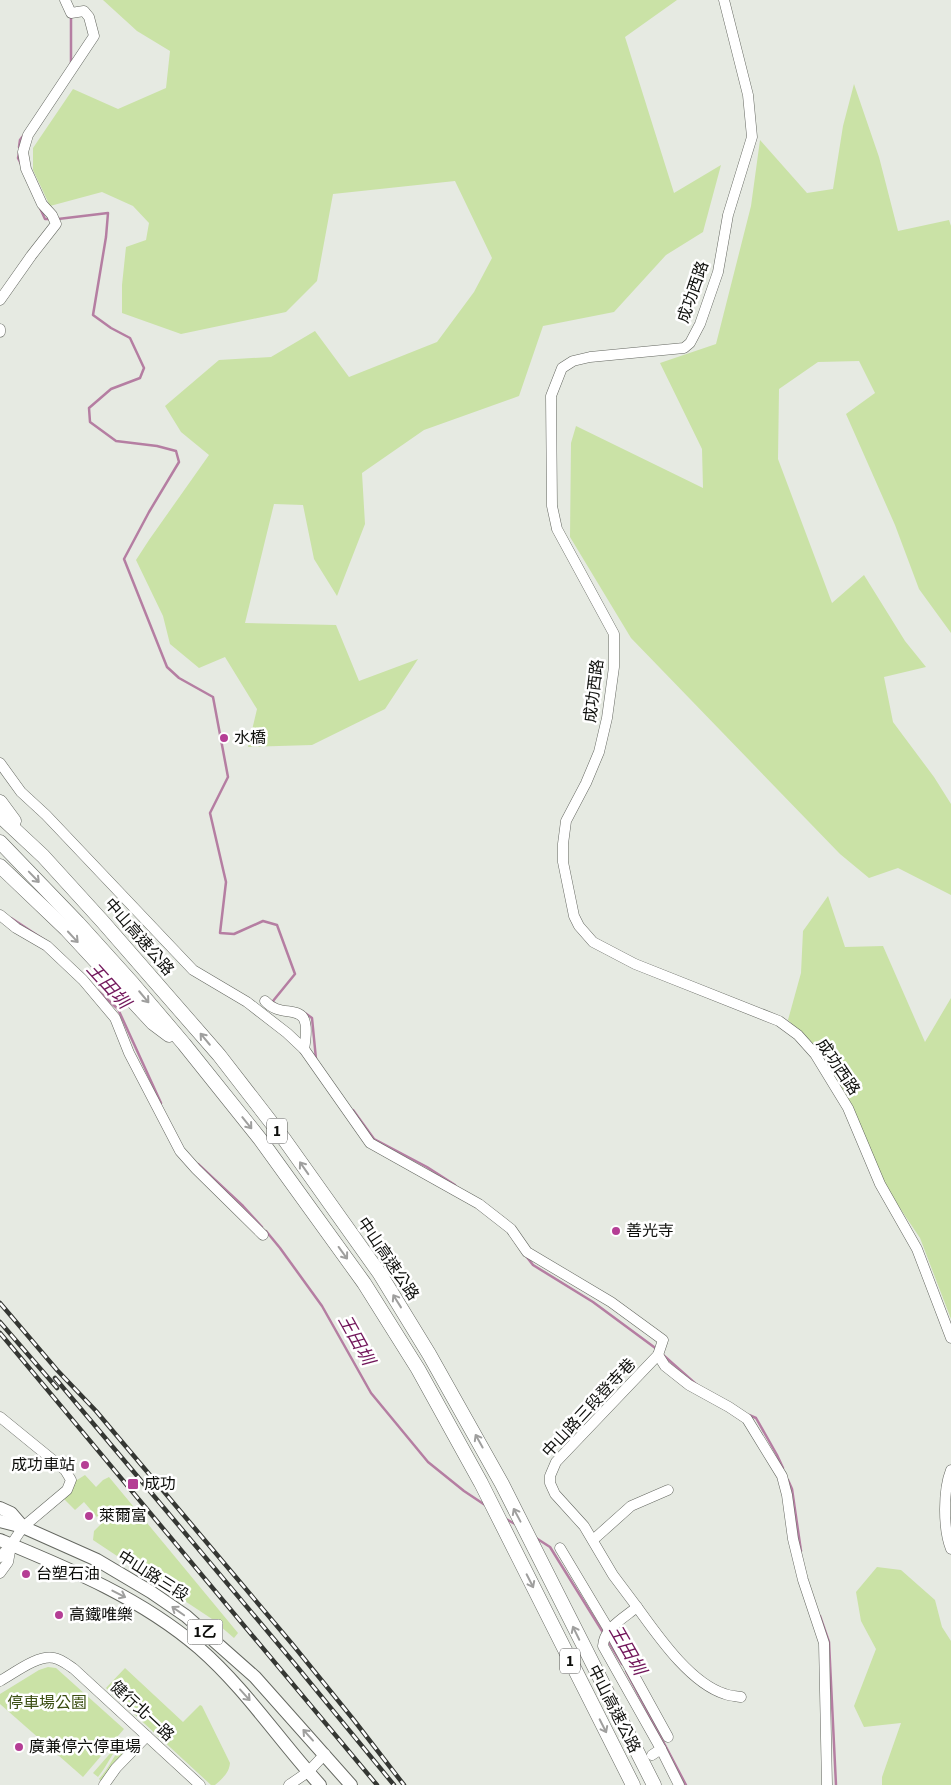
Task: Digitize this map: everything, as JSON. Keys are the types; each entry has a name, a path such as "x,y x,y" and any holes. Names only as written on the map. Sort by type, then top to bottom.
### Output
{"highway":[{"path":"0,802 43,856"},
{"name":"中山高速公路","path":"0,816 43,856 104,922 219,1055 284,1139 380,1274 434,1362 502,1484 654,1785"},
{"name":"中山高速公路","path":"0,842 121,970 184,1044 260,1140 364,1283 418,1369 480,1483 633,1785"},
{"path":"0,866 66,929 153,1023 184,1044"}],"main road":[{"name":"中山路三段","path":"0,1508 11,1513 23,1527"},
{"name":"中山路三段","path":"0,1521 23,1527 97,1560 145,1588 186,1616 255,1677 351,1785"},
{"name":"中山路三段","path":"6,1542 63,1566 130,1599 166,1621 200,1649 229,1677 320,1785"}],"street":[{"path":"0,300 30,256 56,224 52,215 42,204 26,169 24,152 28,135 94,36 89,17 84,11 70,14 65,0"},
{"name":"成功西路","path":"724,0 748,95 752,138 728,214 718,272 700,324 690,343 684,348 590,357 573,361 562,368 551,396 552,506 557,529 614,634 614,667 599,752 586,783 566,821 563,862 574,916 579,926 593,942 635,964 778,1022 798,1036 815,1054 848,1108 880,1184 916,1249 951,1338"},
{"path":"0,763 21,792 193,970 247,1002 287,1032 304,1049 370,1143 485,1209 511,1228 527,1252 611,1302 663,1340 660,1352 665,1366 689,1384 747,1419 782,1476 793,1539 803,1580 824,1643 827,1785"},
{"path":"0,915 16,928 47,946 82,980 115,1018 129,1053 180,1151 263,1235"},
{"path":"265,1001 274,1009 292,1011 301,1015 306,1026 304,1049"},
{"name":"中山路三段登寺巷","path":"660,1352 556,1462 550,1476 550,1483 555,1494 584,1526 613,1574 669,1650 690,1672 709,1685 724,1694 741,1697"},
{"path":"0,1417 65,1470 71,1480 66,1490 6,1542 0,1557"},
{"path":"951,1470 947,1479 945,1526 951,1549"},
{"path":"593,1540 631,1506 668,1490"},
{"path":"0,1572 8,1562 6,1542"},
{"path":"560,1548 609,1630 668,1737"},
{"path":"637,1607 609,1630 603,1646 657,1752 679,1785"},
{"name":"健行北一路","path":"0,1681 38,1659 52,1657 62,1661 74,1669 200,1785"},
{"path":"104,1785 116,1768 147,1736"},
{"path":"289,1785 308,1772 325,1754"}],"green space":[{"path":"103,0 677,0 625,37 674,193 721,165 703,232 666,255 614,312 543,326 519,396 424,430 362,473 365,524 337,596 314,559 303,505 274,504 245,623 336,625 359,681 418,659 385,709 312,745 248,747 257,709 225,657 199,668 170,644 163,616 136,560 209,455 181,432 165,406 219,360 271,357 315,331 349,377 437,342 474,292 492,258 455,181 333,194 317,281 286,312 181,334 122,313 122,285 126,247 146,240 149,223 133,206 102,192 50,206 33,170 33,148 73,89 118,109 166,88 170,51 137,31"},
{"path":"854,84 879,157 898,231 949,220 951,226 951,633 919,589 895,525 846,414 875,393 859,361 818,362 779,389 778,459 832,603 864,575 905,641 926,667 884,677 893,722 934,777 951,804 951,895 898,868 869,878 840,854 631,638 570,537 571,443 576,426 703,488 702,449 660,363 716,344 751,206 760,140 807,193 833,189 843,126"},
{"path":"828,896 845,947 883,946 925,1042 951,998 951,1319 920,1238 877,1174 827,1059 788,1020 801,973 803,931"},
{"path":"85,1475 96,1487 109,1477 238,1633 234,1638 212,1619 93,1540 94,1531 102,1523 84,1502 75,1510 59,1494 71,1480 77,1480"},
{"path":"877,1567 901,1570 935,1600 942,1627 951,1641 951,1785 882,1785 882,1777 901,1723 864,1727 854,1706 876,1649 861,1621 856,1592"},
{"name":"停車場公園","path":"48,1667 56,1668 124,1729 83,1777 0,1704 0,1694 39,1670"},
{"path":"125,1668 183,1722 200,1705 202,1706 230,1763 227,1773 215,1785 211,1785 106,1688"},
{"path":"122,1742 98,1777 93,1773"},
{"path":"124,1743 129,1748 101,1781 99,1779"}],"waterway":[{"path":"71,16 71,63"},
{"path":"19,147 23,136"},
{"path":"19,153 18,158 21,164"},
{"path":"40,208 45,219 50,219"},
{"path":"58,219 108,213 106,237 93,315 111,328 130,338 144,368 140,378 111,389 89,408 90,422 116,441 157,446 176,451 179,462 124,559 167,667 179,678 213,697 228,777 210,813 226,882 220,933 234,934 263,921 277,925 295,974 273,1001 274,1003"},
{"name":"王田圳","path":"11,918 46,941"},
{"name":"王田圳","path":"97,990 118,1009 161,1103"},
{"path":"305,1013 312,1018 316,1059"},
{"path":"353,1110 374,1139 427,1167 455,1185"},
{"name":"王田圳","path":"198,1164 243,1206 262,1227"},
{"name":"王田圳","path":"266,1231 322,1306 371,1393 428,1462 485,1505"},
{"path":"526,1256 533,1265 593,1302 658,1350"},
{"path":"662,1354 697,1385"},
{"path":"749,1415 756,1418 783,1468"},
{"path":"788,1480 792,1489 801,1551"},
{"name":"王田圳","path":"504,1518 517,1525"},
{"name":"王田圳","path":"536,1538 550,1547 604,1634"},
{"path":"820,1616 829,1642 836,1785"},
{"name":"王田圳","path":"608,1641 622,1664"},
{"name":"王田圳","path":"626,1671 686,1785"}],"railway":[{"path":"0,1303 57,1370 96,1411 293,1645 404,1785"},
{"path":"0,1322 57,1388"},
{"path":"0,1333 377,1785"},
{"path":"55,1378 394,1785"}],"place":[{"name":"水橋","path":"224,738"},
{"name":"善光寺","path":"616,1231"},
{"name":"成功車站","path":"85,1465"},
{"name":"成功","path":"133,1484"},
{"name":"萊爾富","path":"89,1516"},
{"name":"台塑石油","path":"26,1574"},
{"name":"高鐵唯樂","path":"59,1615"},
{"name":"廣兼停六停車場","path":"19,1747"}]}
